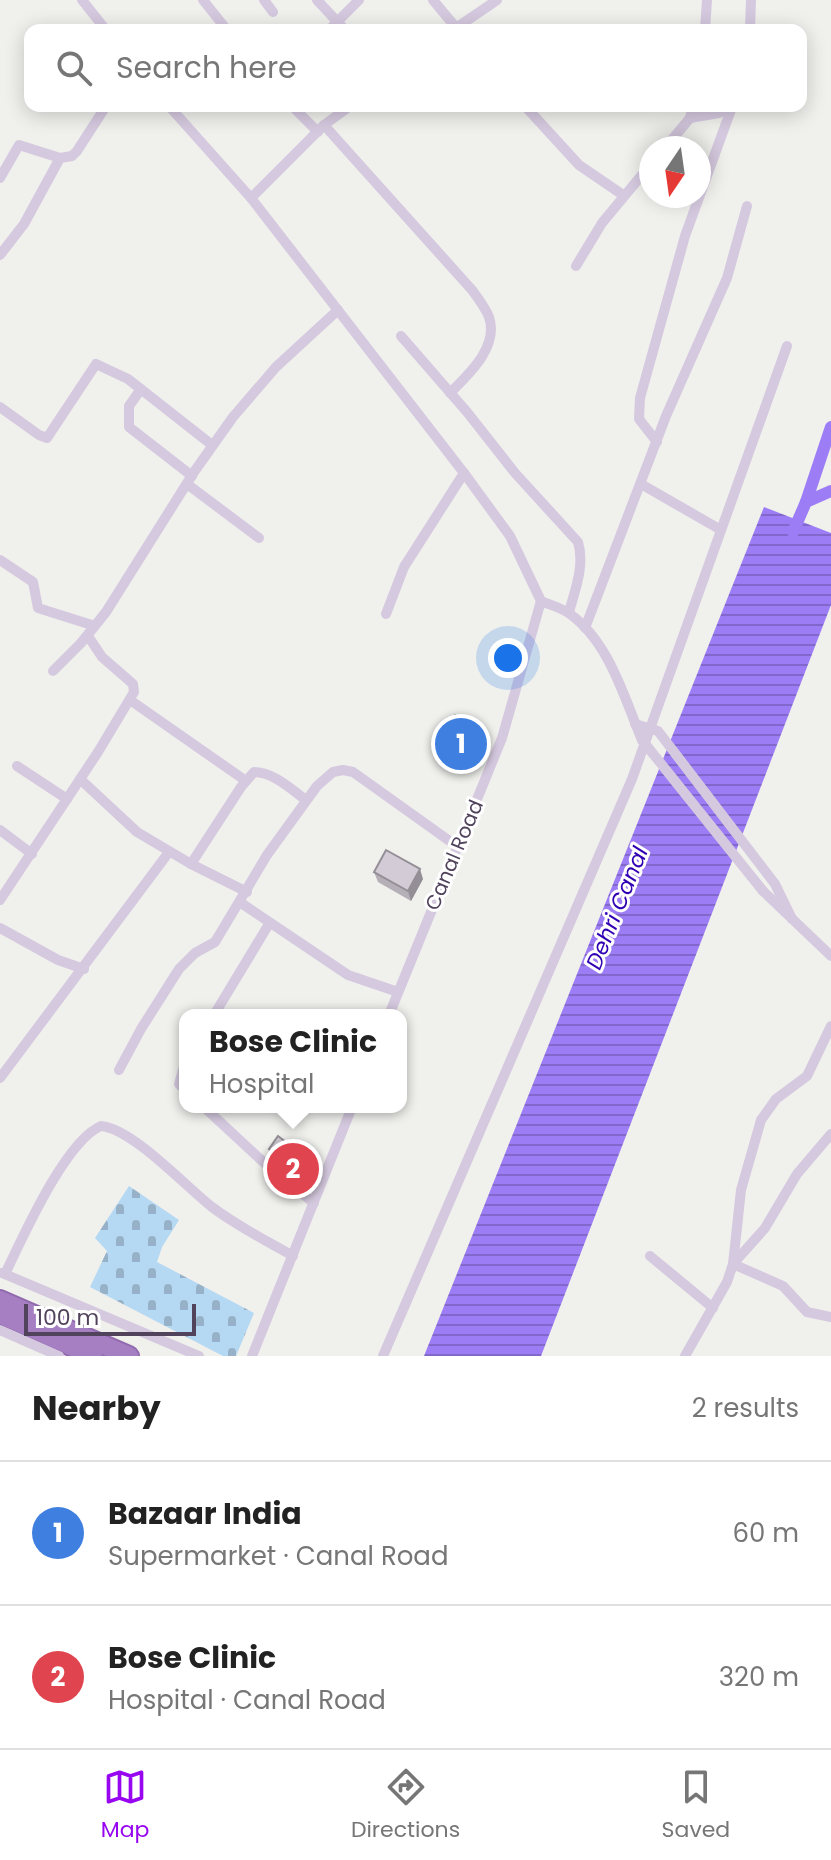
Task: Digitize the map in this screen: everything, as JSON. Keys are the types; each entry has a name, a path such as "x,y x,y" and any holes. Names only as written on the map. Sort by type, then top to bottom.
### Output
{"highway":[{"path":"0,1300 129,1356"},
{"path":"1,1327 93,1356"}],"street":[{"path":"82,0 101,24"},
{"path":"203,0 222,24"},
{"path":"264,0 273,12"},
{"path":"317,0 335,24"},
{"path":"339,24 359,0"},
{"path":"433,0 452,24"},
{"path":"463,24 497,0"},
{"path":"705,24 707,0"},
{"path":"750,24 751,0"},
{"path":"0,178 19,145 60,158 72,156 102,112"},
{"path":"174,112 251,198 464,473 510,536 541,601 569,612 585,628 612,668 642,740 763,891 831,956"},
{"path":"300,112 321,129 472,290 490,319 490,332 482,358 450,393"},
{"path":"251,198 342,112"},
{"path":"530,112 579,165 623,195"},
{"path":"675,136 692,112"},
{"path":"690,118 714,112"},
{"path":"657,442 639,419 640,398 685,236 732,112"},
{"path":"0,255 24,224 60,158"},
{"path":"576,266 602,223 639,177"},
{"path":"585,628 657,442 727,278 747,206"},
{"path":"53,671 88,636 212,445 276,367 338,310"},
{"path":"401,336 515,473 578,542 581,550 579,574 569,612"},
{"path":"383,1356 632,779 787,346"},
{"path":"0,407 47,438 96,364 128,379 212,445"},
{"path":"141,389 129,406 129,427 259,538"},
{"path":"386,614 404,567 464,473"},
{"path":"641,484 721,530"},
{"path":"0,560 33,582 38,608 95,626"},
{"name":"Canal Road","path":"391,1009 502,738 541,601"},
{"path":"0,900 80,779 135,687 102,657 88,636"},
{"path":"130,700 246,781"},
{"path":"635,724 658,731 775,884 792,919"},
{"path":"17,766 67,799"},
{"path":"119,1070 179,969 195,953 215,942 267,855 325,777 343,770 353,772 458,847"},
{"path":"191,864 254,772 265,773 306,800"},
{"path":"80,779 119,818 169,852 247,892"},
{"path":"0,830 32,854"},
{"path":"0,1078 169,852"},
{"path":"241,903 348,975 398,992"},
{"path":"218,1009 269,924"},
{"path":"0,928 58,960 84,969"},
{"path":"685,1356 727,1282 733,1264 738,1205 761,1120 776,1099 807,1076 831,1026"},
{"path":"210,1113 314,1203"},
{"path":"252,1356 350,1113"},
{"path":"199,1356 3,1273 37,1209 79,1144 101,1126 110,1128 127,1137 213,1207 293,1256"},
{"path":"733,1264 765,1228 797,1174 831,1134"},
{"path":"650,1256 713,1308"},
{"path":"733,1264 783,1286 807,1312 831,1317"},
{"path":"1,1327 59,1356"}],"green space":[{"path":"129,1186 179,1220 162,1247 157,1262 254,1313 236,1356 223,1356 90,1287 107,1251 95,1238"}],"water":[{"path":"764,507 831,533 831,605 541,1356 424,1356"}],"building":[{"path":"455,715 477,728 461,754 437,740"},
{"path":"386,850 420,869 408,891 374,872"},
{"path":"278,1136 312,1162 301,1175 269,1149"}],"waterway":[{"path":"806,502 831,427"},
{"name":"Dehri Canal","path":"793,532 806,502 831,491"}],"place":[{"name":"Bazaar India","path":"461,744"},
{"name":"Bose Clinic","path":"293,1169"}]}
